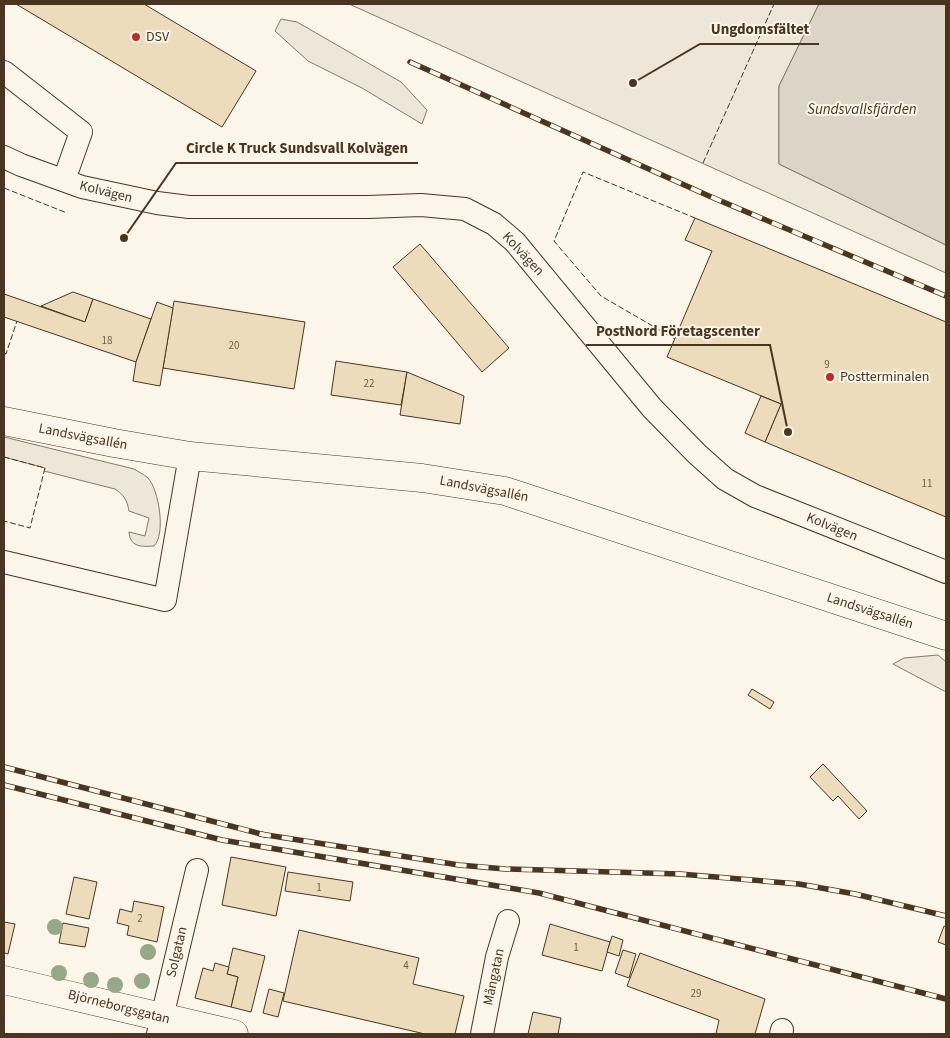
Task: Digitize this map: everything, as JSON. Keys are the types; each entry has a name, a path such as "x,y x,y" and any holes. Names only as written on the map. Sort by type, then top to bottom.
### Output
{"main road":[{"name":"Landsvägsallén","path":"4,421 190,456 422,478 505,491 946,636"},
{"name":"Björneborgsgatan","path":"4,980 160,1026 234,1034"}],"street":[{"path":"4,72 81,132 64,180"},
{"name":"Kolvägen","path":"4,157 64,180 123,197 188,207 368,207 420,205 465,209 494,224 515,242 652,408 697,454 725,479 755,496 946,572"},
{"path":"4,562 165,600 190,456"},
{"name":"Solgatan","path":"160,1026 197,870"},
{"name":"Mångatan","path":"482,1034 497,957 508,921"}],"shaded area":[{"path":"349,4 819,4 779,86 779,164 946,245 946,273"},
{"path":"281,19 297,22 401,82 427,110 422,124 362,88 308,61 275,31"},
{"path":"4,437 134,469 145,475 152,484 160,512 160,532 154,546 141,546 132,541 129,532 145,536 149,518 129,511 125,498 118,491 44,471 45,468 4,457"},
{"path":"938,655 946,662 946,692 893,664 904,658"}],"water":[{"name":"Sundsvallsfjärden","path":"819,4 946,4 946,245 779,164 779,86"}],"building":[{"name":"DSV","path":"16,4 144,4 256,71 222,127"},
{"name":"Postterminalen","path":"695,218 946,322 946,517 765,442 781,404 667,357 712,251 685,240"},
{"path":"420,244 509,348 482,372 393,267"},
{"path":"73,292 93,299 85,322 41,306"},
{"path":"4,294 85,322 93,299 151,319 136,362 4,317"},
{"path":"174,301 305,322 294,389 163,368"},
{"path":"157,302 173,308 160,386 133,381 136,362"},
{"path":"336,361 407,372 401,405 331,395"},
{"path":"407,372 464,396 460,424 400,415"},
{"path":"761,396 781,404 765,442 745,433"},
{"path":"752,689 774,702 770,709 748,695"},
{"path":"823,764 867,811 859,819 838,796 833,801 810,777"},
{"path":"231,857 286,867 276,916 222,905"},
{"path":"288,872 353,882 350,901 285,891"},
{"path":"74,877 97,882 89,919 66,914"},
{"path":"134,901 164,907 157,942 127,935 129,926 117,923 120,909 132,912"},
{"path":"4,922 15,924 8,954 4,953"},
{"path":"63,923 89,928 85,947 59,943"},
{"path":"550,924 610,942 602,971 542,955"},
{"path":"944,926 946,927 946,945 938,942"},
{"path":"299,930 419,958 413,984 464,996 455,1034 425,1034 283,1001"},
{"path":"612,936 623,940 619,956 607,952"},
{"path":"233,948 265,956 251,1012 231,1007 238,977 227,974"},
{"path":"623,950 636,954 629,978 615,973"},
{"path":"640,953 765,999 755,1034 716,1034 719,1020 627,986"},
{"path":"215,963 229,967 227,974 238,977 231,1007 195,998 203,968 213,971"},
{"path":"269,989 284,993 278,1017 263,1013"},
{"path":"533,1012 561,1018 558,1034 528,1034"}],"railway":[{"path":"410,62 709,196 946,296"},
{"path":"4,767 265,835"},
{"path":"4,785 222,840 539,893 946,999"},
{"path":"260,834 459,865 505,869 680,874 799,884 855,894 946,916"}],"fence":[{"path":"703,163 774,4"},
{"path":"675,339 601,296 554,241 583,172 695,218"},
{"path":"4,188 67,213"},
{"path":"4,353 6,354 17,321"},
{"path":"4,457 45,468 30,528 4,521"}],"place":[{"name":"DSV","path":"136,37"},
{"name":"Ungdomsfältet","path":"633,83"},
{"name":"Circle K Truck Sundsvall Kolvägen","path":"124,238"},
{"name":"Postterminalen","path":"830,377"},
{"name":"PostNord Företagscenter","path":"788,432"}]}
